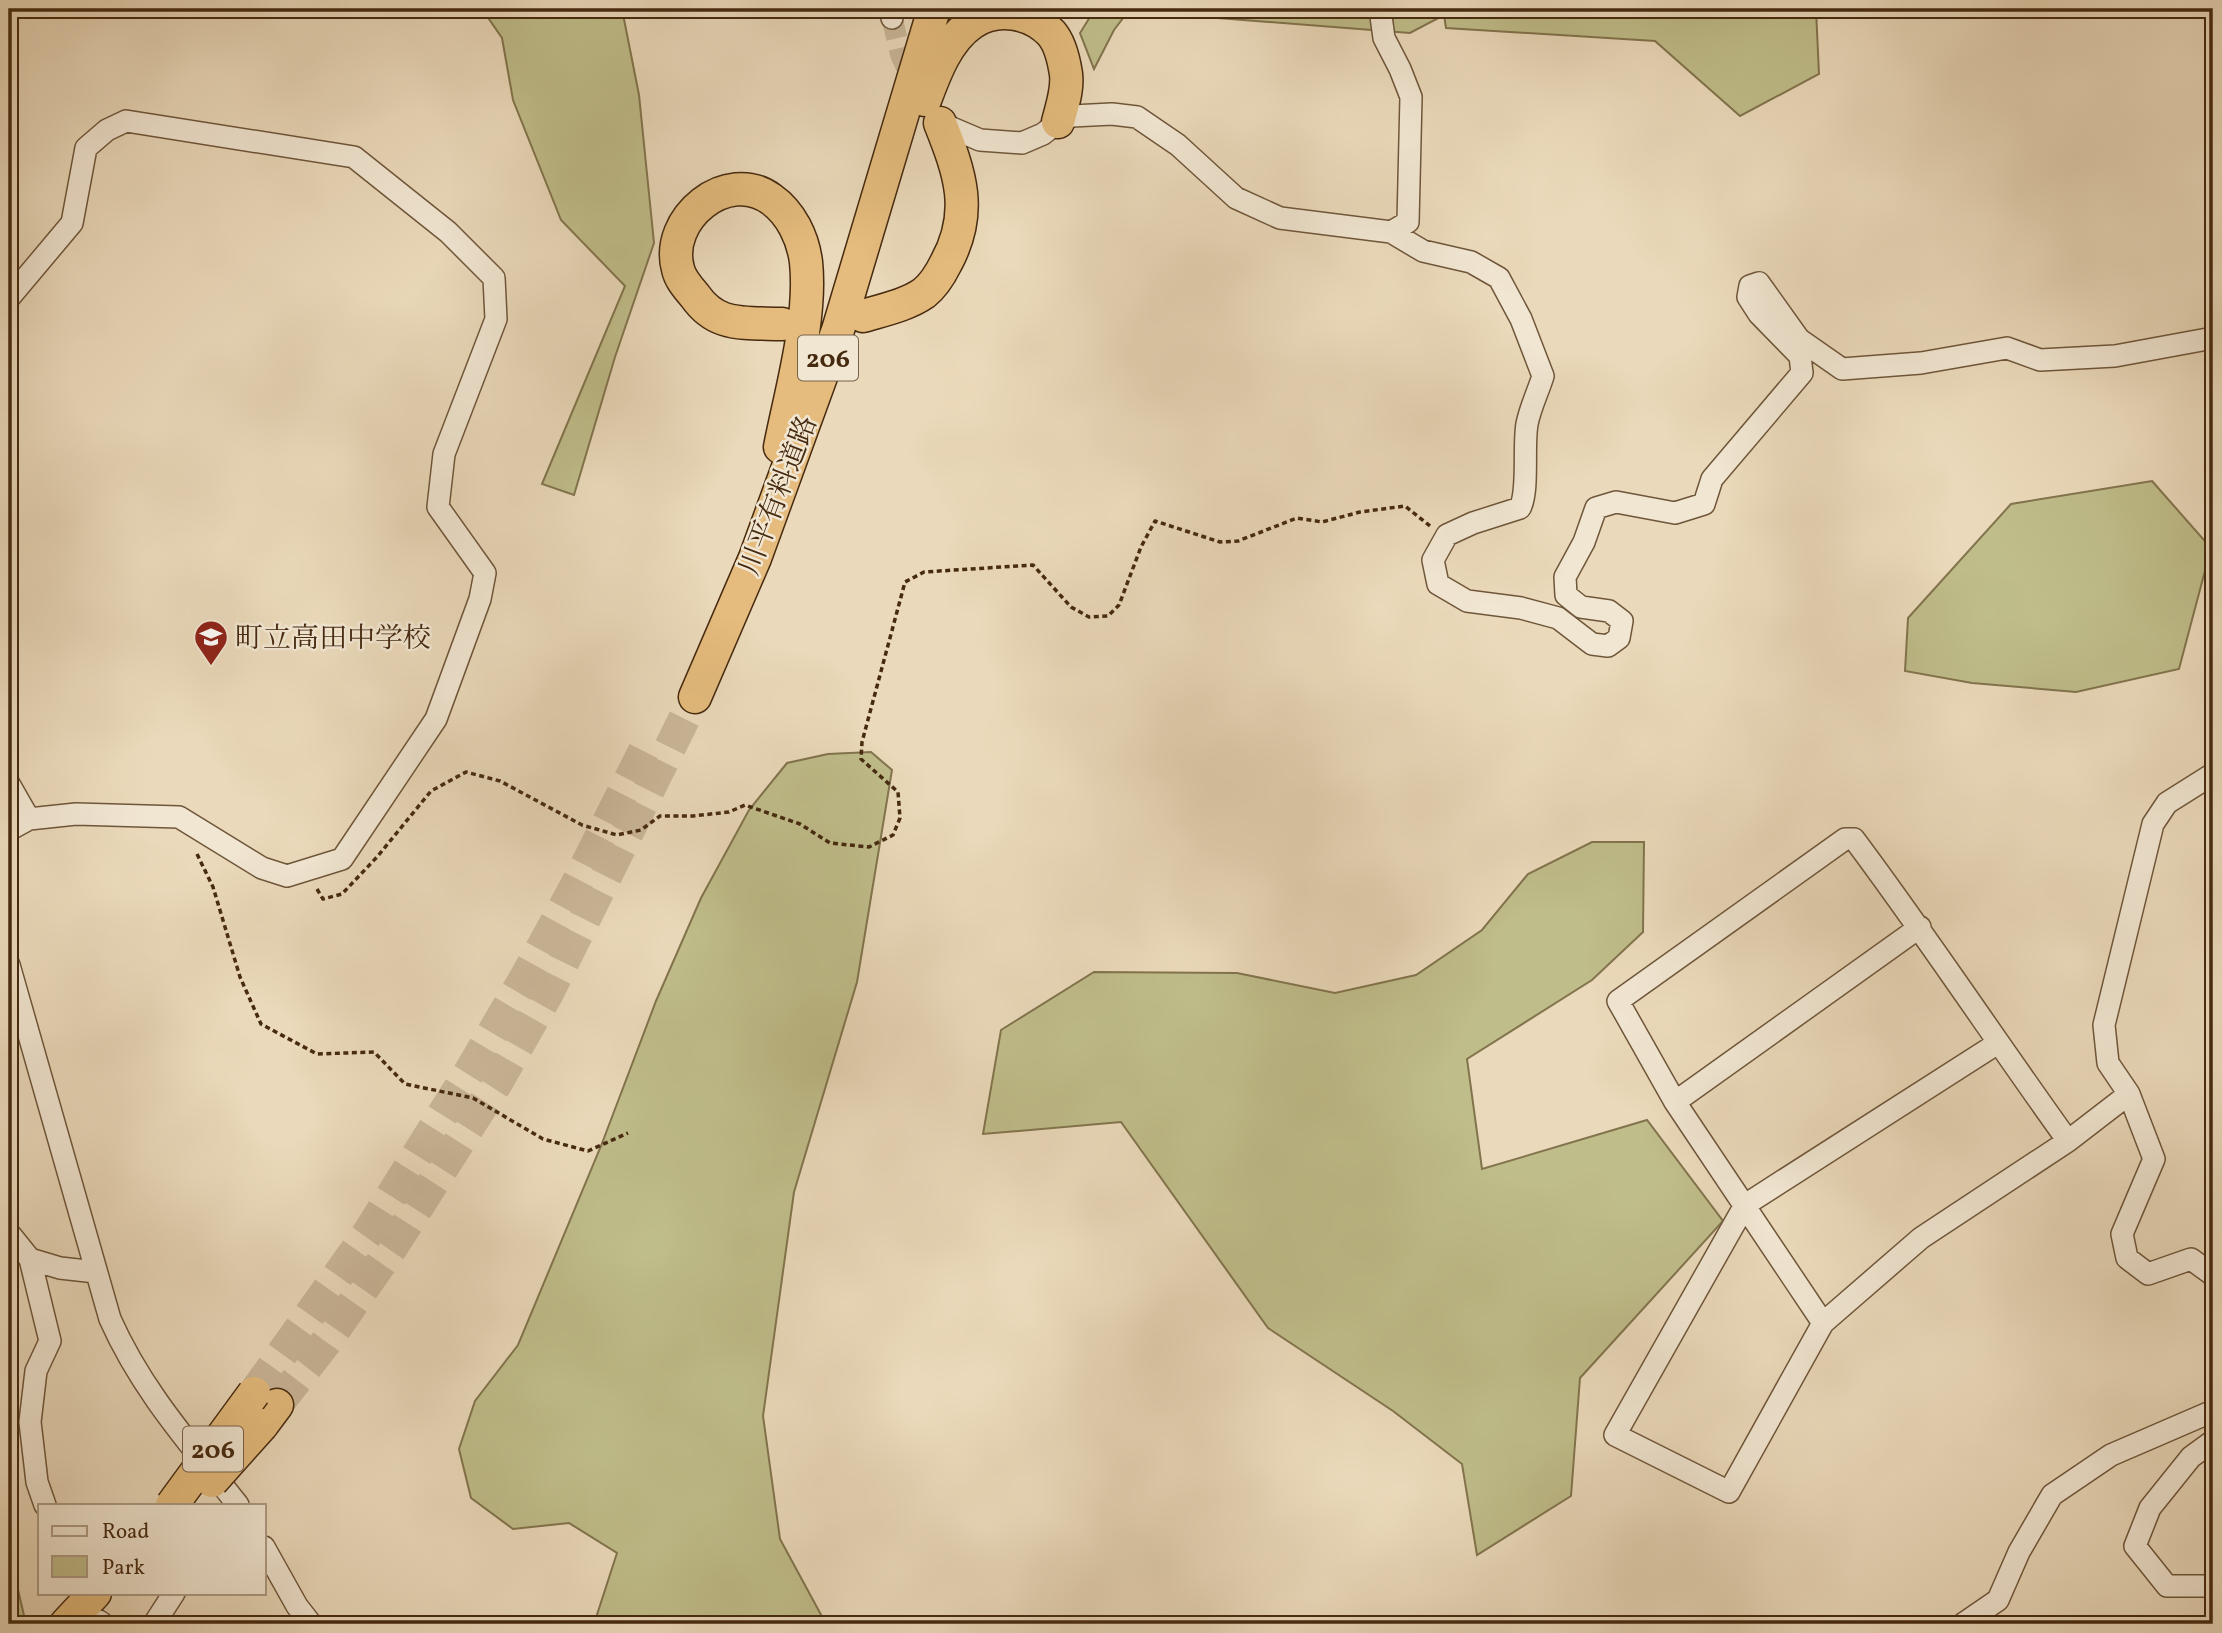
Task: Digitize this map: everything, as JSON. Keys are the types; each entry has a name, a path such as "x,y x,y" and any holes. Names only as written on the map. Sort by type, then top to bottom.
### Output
{"highway":[{"name":"川平有料道路","path":"901,12 855,230 780,447 686,693 755,558 851,323 934,9"},
{"path":"851,323 935,74 952,42 972,23 994,14 1015,13 1035,21 1053,35 1062,54 1066,76 1058,122"},
{"path":"851,323 923,293 940,274 954,247 963,201 958,168 936,117"},
{"path":"780,447 803,322 806,261 798,232 782,206 762,192 739,188 715,194 695,210 680,228 678,270 688,288 704,307 723,318 749,323 782,324"},
{"name":"206","path":"173,1504 265,1408 191,1504"},
{"path":"66,1624 96,1615 112,1594"}],"street":[{"path":"1380,9 1384,38 1411,97 1408,222 1391,232"},
{"path":"936,117 980,141 1003,143 1022,143 1072,116 1112,114 1138,117 1178,145 1236,198 1280,218 1391,232 1423,251 1471,262 1499,278 1521,319 1543,376 1527,423 1525,499 1520,508 1473,523 1445,538 1433,560 1438,583 1467,601 1521,608 1558,618 1592,644 1608,646 1619,638 1622,621 1609,611 1581,607 1566,594 1565,577 1584,542 1596,508 1616,502 1675,513 1704,504 1712,479 1802,373 1800,356 1759,314 1748,297 1750,286 1759,283 1799,339 1842,369 1921,363 2007,348 2040,360 2115,356 2213,338"},
{"path":"9,830 29,819 76,814 179,817 262,868 287,876 342,859 436,719 480,599 485,573 438,507 444,454 496,319 494,278 448,232 354,157 126,121 107,130 86,148 72,223 10,294"},
{"path":"2213,775 2167,803 2153,824 2104,1025 2108,1063 2129,1094 2154,1159 2122,1234 2127,1258 2148,1274 2191,1259 2213,1275"},
{"path":"9,784 29,819"},
{"path":"1823,1323 1675,1102 1618,1001 1845,839 1854,839 1920,927 2068,1141"},
{"path":"1675,1102 1920,927"},
{"path":"9,965 110,1319 125,1352 148,1391 237,1504"},
{"path":"1998,1043 1745,1205 1615,1435 1729,1492 1823,1323 1921,1238 2068,1141 2129,1094"},
{"path":"9,1233 30,1258 50,1341 36,1371 30,1422 37,1482 45,1504"},
{"path":"30,1258 61,1268 96,1272"},
{"path":"1963,1624 1998,1600 2019,1552 2052,1495 2111,1455 2213,1411"},
{"path":"2213,1441 2191,1457 2150,1508 2135,1546 2167,1586 2213,1586"},
{"path":"266,1551 297,1606 311,1624"},
{"path":"153,1624 172,1594"}],"path":[{"path":"306,870 323,899 342,894 432,791 466,772 500,781 582,825 617,835 641,830 660,816 729,812 745,805 800,824 830,842 869,847 894,835 900,818 898,792 861,759 862,742 905,582 924,572 1033,565 1071,607 1089,617 1108,616 1119,605 1141,547 1155,521 1220,542 1238,541 1297,518 1322,522 1360,512 1405,506 1445,538"},
{"path":"196,852 213,887 240,976 261,1024 317,1055 374,1052 405,1084 473,1098 543,1139 588,1151 628,1133"}],"green space":[{"path":"482,9 622,9 639,95 654,243 615,357 574,495 542,484 625,286 561,220 513,100 502,38"},
{"path":"1095,9 1130,9 1114,30 1094,69 1080,33"},
{"path":"1141,9 1816,9 1819,74 1740,116 1655,41 1446,28 1444,15 1410,33 1141,12"},
{"path":"2152,481 2211,548 2179,669 2076,692 1972,683 1905,671 1908,618 2011,504"},
{"path":"871,752 892,770 857,982 794,1192 763,1416 780,1539 826,1624 594,1624 617,1553 569,1523 513,1529 471,1498 459,1449 475,1401 518,1345 601,1146 656,1001 701,898 749,810 787,763 828,754"},
{"path":"1592,842 1644,842 1643,932 1592,980 1467,1059 1482,1169 1647,1120 1723,1221 1580,1378 1571,1496 1477,1555 1462,1464 1393,1411 1268,1328 1121,1122 983,1134 1001,1030 1094,972 1237,973 1335,993 1416,975 1482,930 1528,874"},
{"path":"9,1551 26,1624 9,1624"}],"tunnel":[{"path":"892,18 901,56 915,85"},
{"path":"277,1405 326,1342 391,1249 495,1086 548,993 695,697"},
{"path":"254,1393 368,1233 470,1071 574,889 645,749"}],"place":[{"name":"町立高田中学校","path":"211,667"}]}
